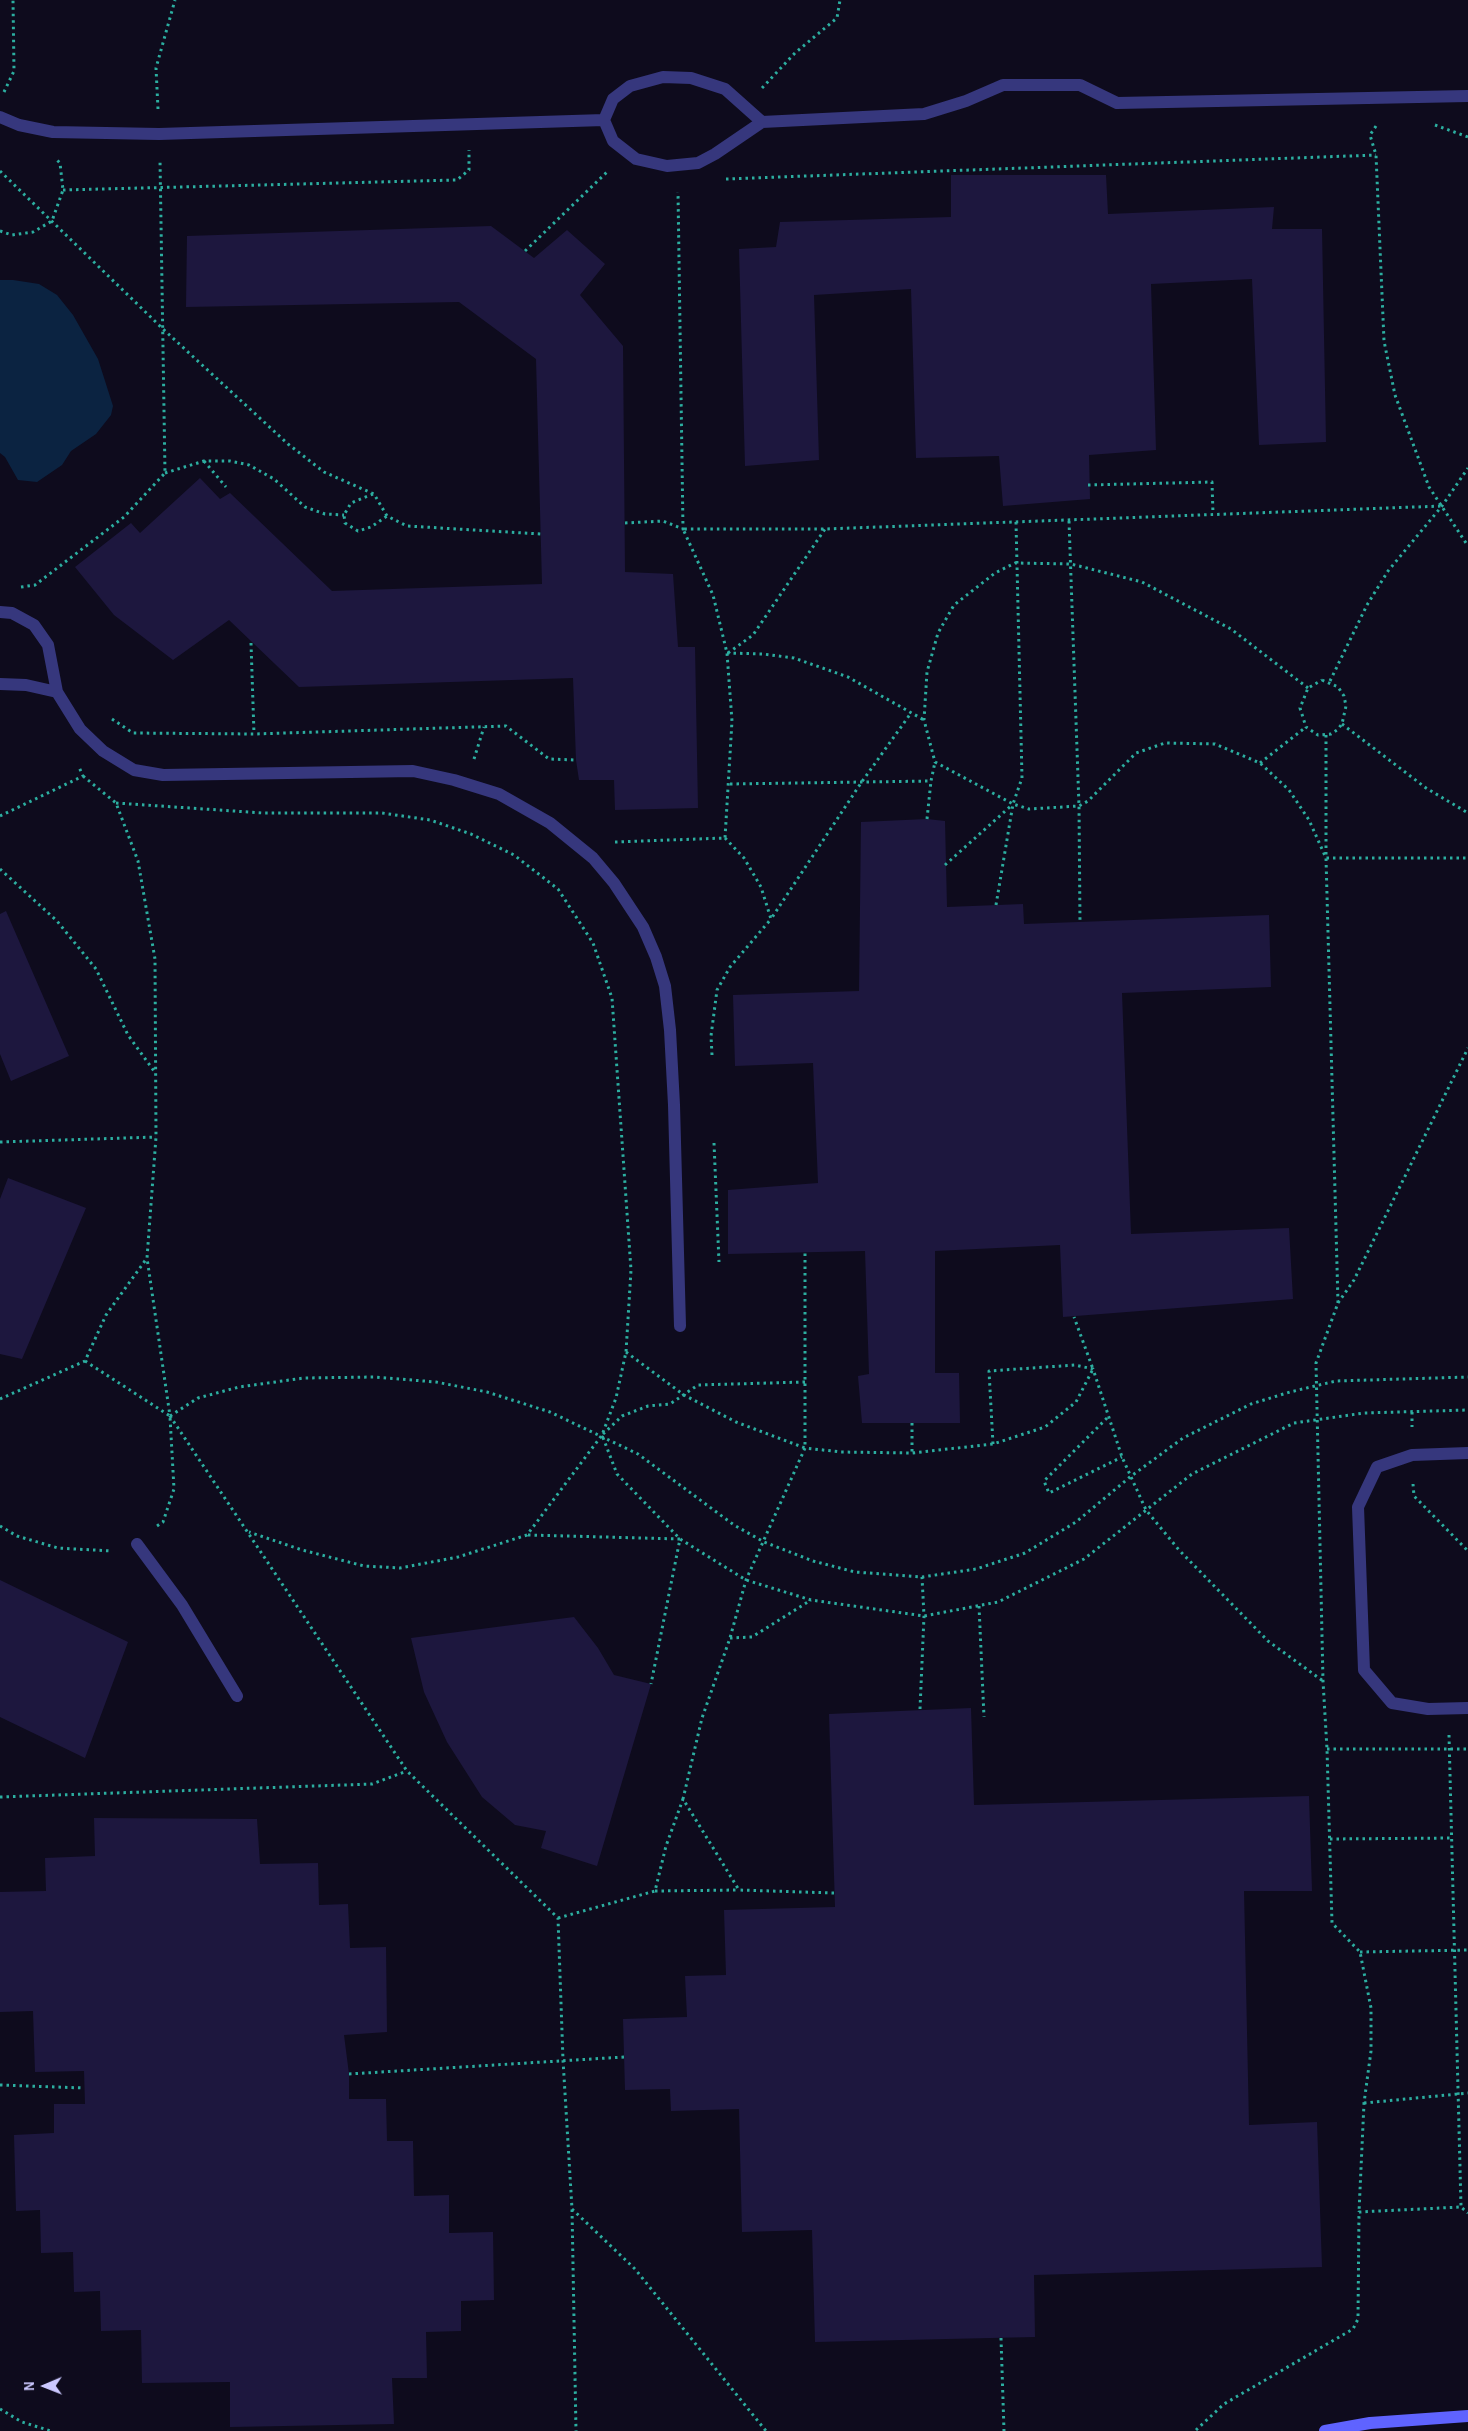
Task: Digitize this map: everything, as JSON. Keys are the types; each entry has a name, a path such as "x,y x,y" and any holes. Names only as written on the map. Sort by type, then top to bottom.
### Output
{"main road":[{"path":"1325,2431 1370,2423 1468,2416"}],"lane":[{"path":"762,122 725,89 691,78 662,77 630,86 613,99 604,120 613,141 636,159 667,166 698,163 715,154 762,122 924,114 1003,85 1080,85 1117,103 1468,96"},
{"path":"0,117 19,125 53,132 159,134 604,120"},
{"path":"0,612 12,613 34,625 48,645 57,692 80,730 103,751 134,770 163,775 413,771 454,780 499,794 550,823 592,858 614,883 640,921 656,957 665,986 674,1096 680,1326"},
{"path":"0,684 26,686 57,692"},
{"path":"1468,1453 1412,1455 1377,1467 1358,1507 1364,1670 1392,1704 1428,1709 1468,1708"},
{"path":"137,1544 182,1605 237,1696"}],"path":[{"path":"4,92 14,71 13,0"},
{"path":"165,473 159,134 156,68 175,0"},
{"path":"760,90 795,53 837,18 840,0"},
{"path":"1383,124 1375,126 1370,135 1376,154 1384,341 1395,395 1429,487 1468,546"},
{"path":"1425,124 1434,125 1468,138"},
{"path":"63,190 457,180 468,170 469,144"},
{"path":"722,180 1376,154"},
{"path":"0,231 12,235 32,232 52,221 63,190 60,163 56,158 46,157"},
{"path":"525,251 614,165"},
{"path":"0,171 163,329 288,444 324,472 374,494 387,516 407,526 541,534"},
{"path":"678,185 683,529 713,594 727,654 732,721 730,784 725,838 744,858 761,887 771,919"},
{"path":"204,461 226,487"},
{"path":"19,587 36,585 124,517 165,473 204,461 230,461 249,465 274,479 305,507 324,514 344,515"},
{"path":"1330,682 1367,605 1388,571 1442,506 1468,468"},
{"path":"1088,485 1212,482 1213,514"},
{"path":"374,494 351,503 344,515 345,523 358,531 371,527 387,516"},
{"path":"625,522 663,521 683,529 825,529 1442,506"},
{"path":"1069,521 1079,806 1080,923"},
{"path":"996,905 1012,804 1022,778 1015,563 1016,522"},
{"path":"727,654 753,635 825,529"},
{"path":"927,819 935,762 924,720 927,672 942,626 954,605 995,573 1015,563 1071,564 1142,582 1232,629 1308,688"},
{"path":"252,642 254,734"},
{"path":"727,654 763,654 794,658 848,676 924,720"},
{"path":"1322,680 1338,687 1344,696 1346,706 1342,724 1337,730 1318,736 1306,727 1300,708 1308,688 1322,680"},
{"path":"0,1526 17,1536 58,1548 109,1552 137,1544 162,1522 174,1489 170,1416 147,1258 156,1137 155,959 138,861 116,803 83,776 65,742 102,712 133,733 254,734 506,726 549,759 576,760"},
{"path":"712,1056 712,1036 717,990 730,967 771,919 861,783 911,713"},
{"path":"1342,724 1426,788 1468,813"},
{"path":"482,764 474,760 484,727"},
{"path":"1260,763 1306,727"},
{"path":"1326,735 1326,858 1338,1303"},
{"path":"935,762 1012,804 1029,809 1079,806 1088,801 1136,753 1165,743 1216,744 1260,763 1289,790 1310,820 1326,858"},
{"path":"0,816 83,776"},
{"path":"730,784 931,781"},
{"path":"116,803 264,813 382,812 430,820 471,834 514,855 558,889 593,942 612,998 631,1270 626,1352 616,1398 602,1436 617,1474 680,1539 746,1580 811,1600 924,1616 998,1602 1084,1559 1192,1474 1294,1423 1317,1418 1364,1413 1468,1410"},
{"path":"945,865 1012,804"},
{"path":"609,842 668,842 725,838"},
{"path":"1326,858 1468,858"},
{"path":"0,868 58,921 96,970 128,1035 155,1072"},
{"path":"1196,2430 1224,2404 1353,2329 1358,2318 1359,2212 1364,2103 1371,2051 1371,2008 1360,1952 1332,1923 1327,1748 1323,1682 1316,1363 1338,1303 1354,1280 1468,1048"},
{"path":"0,1142 156,1137"},
{"path":"714,1143 719,1262"},
{"path":"655,1890 666,1846 683,1799 702,1718 730,1638 746,1580 805,1448 805,1253"},
{"path":"0,1399 85,1361 106,1315 147,1258"},
{"path":"1074,1317 1122,1458 1146,1510 1179,1550 1268,1642 1323,1682"},
{"path":"626,1352 684,1394 736,1422 805,1448 841,1452 912,1453 993,1444 1045,1427 1076,1402 1092,1369"},
{"path":"85,1361 170,1416 335,1666 407,1771 558,1918 563,2060 572,2209 576,2431"},
{"path":"993,1444 989,1371 1075,1364 1092,1369"},
{"path":"170,1416 198,1398 239,1387 304,1378 374,1377 436,1382 487,1392 550,1412 638,1454 734,1525 764,1542 813,1561 855,1572 922,1577 976,1569 1025,1553 1076,1522 1130,1477 1182,1438 1252,1404 1316,1386 1351,1380 1468,1377"},
{"path":"527,1535 602,1436 622,1416 648,1406 670,1404 698,1385 805,1382"},
{"path":"1412,1412 1414,1496 1468,1551"},
{"path":"1108,1418 1044,1480 1049,1493 1122,1458"},
{"path":"912,1423 912,1453"},
{"path":"248,1532 302,1550 364,1566 400,1568 458,1557 527,1535 680,1539"},
{"path":"651,1684 680,1539"},
{"path":"920,1709 924,1616 922,1577"},
{"path":"730,1638 752,1637 811,1600"},
{"path":"979,1606 984,1718"},
{"path":"1449,1708 1461,2207"},
{"path":"1327,1748 1468,1749"},
{"path":"0,1797 372,1784 407,1771"},
{"path":"683,1799 739,1890"},
{"path":"1330,1839 1452,1838"},
{"path":"558,1918 655,1890 834,1893"},
{"path":"1360,1952 1468,1950"},
{"path":"349,2074 624,2057"},
{"path":"0,2085 84,2088"},
{"path":"1364,2103 1468,2093"},
{"path":"1359,2212 1461,2207 1468,2213"},
{"path":"572,2209 635,2269 766,2431"},
{"path":"1001,2338 1004,2431"},
{"path":"0,2409 22,2422 51,2431"}],"water":[{"path":"0,280 39,284 57,295 73,315 98,359 113,406 111,415 96,434 71,451 62,465 37,482 18,480 5,457 0,453"}],"building":[{"path":"951,175 1106,175 1108,214 1274,207 1272,229 1322,229 1326,442 1259,445 1252,279 1151,284 1156,450 1089,455 1090,499 1003,506 999,456 916,458 911,289 814,295 819,460 745,466 739,249 776,247 780,222 951,217"},
{"path":"491,226 534,258 567,230 605,264 580,295 623,346 625,572 673,574 678,647 695,647 698,808 615,810 614,780 579,780 576,760 573,678 299,687 229,620 173,660 114,615 75,567 131,523 140,533 200,478 220,499 230,493 332,591 542,584 536,359 459,302 186,307 187,236"},
{"path":"927,819 945,821 947,907 1023,904 1024,924 1269,915 1271,987 1122,993 1131,1234 1289,1228 1293,1299 1063,1317 1060,1245 935,1251 935,1373 959,1373 960,1423 862,1423 858,1376 869,1374 865,1251 728,1254 728,1190 818,1183 813,1063 735,1066 733,995 859,991 861,822"},
{"path":"6,911 69,1056 11,1081 0,1054 0,914"},
{"path":"8,1178 86,1208 22,1359 0,1354 0,1199"},
{"path":"0,1580 128,1642 85,1758 0,1717"},
{"path":"574,1617 598,1648 614,1675 651,1684 597,1866 541,1848 546,1831 515,1825 482,1797 447,1742 424,1692 411,1638"},
{"path":"971,1708 974,1805 1309,1796 1312,1891 1244,1891 1249,2125 1317,2122 1322,2267 1034,2275 1035,2337 815,2342 812,2230 742,2232 739,2109 671,2111 670,2089 625,2090 623,2019 687,2017 685,1976 726,1975 724,1910 835,1907 829,1714"},
{"path":"94,1818 257,1819 260,1864 318,1863 319,1905 348,1904 350,1948 386,1947 387,2032 344,2035 349,2074 349,2099 386,2099 387,2141 413,2141 414,2196 449,2195 449,2233 493,2232 494,2300 461,2301 461,2331 426,2332 427,2378 392,2378 394,2424 230,2427 230,2382 142,2383 141,2330 101,2331 100,2291 74,2292 73,2252 41,2253 40,2210 16,2211 14,2135 54,2133 54,2104 85,2104 84,2071 35,2072 33,2011 0,2012 0,1892 46,1891 45,1858 95,1856"}]}
